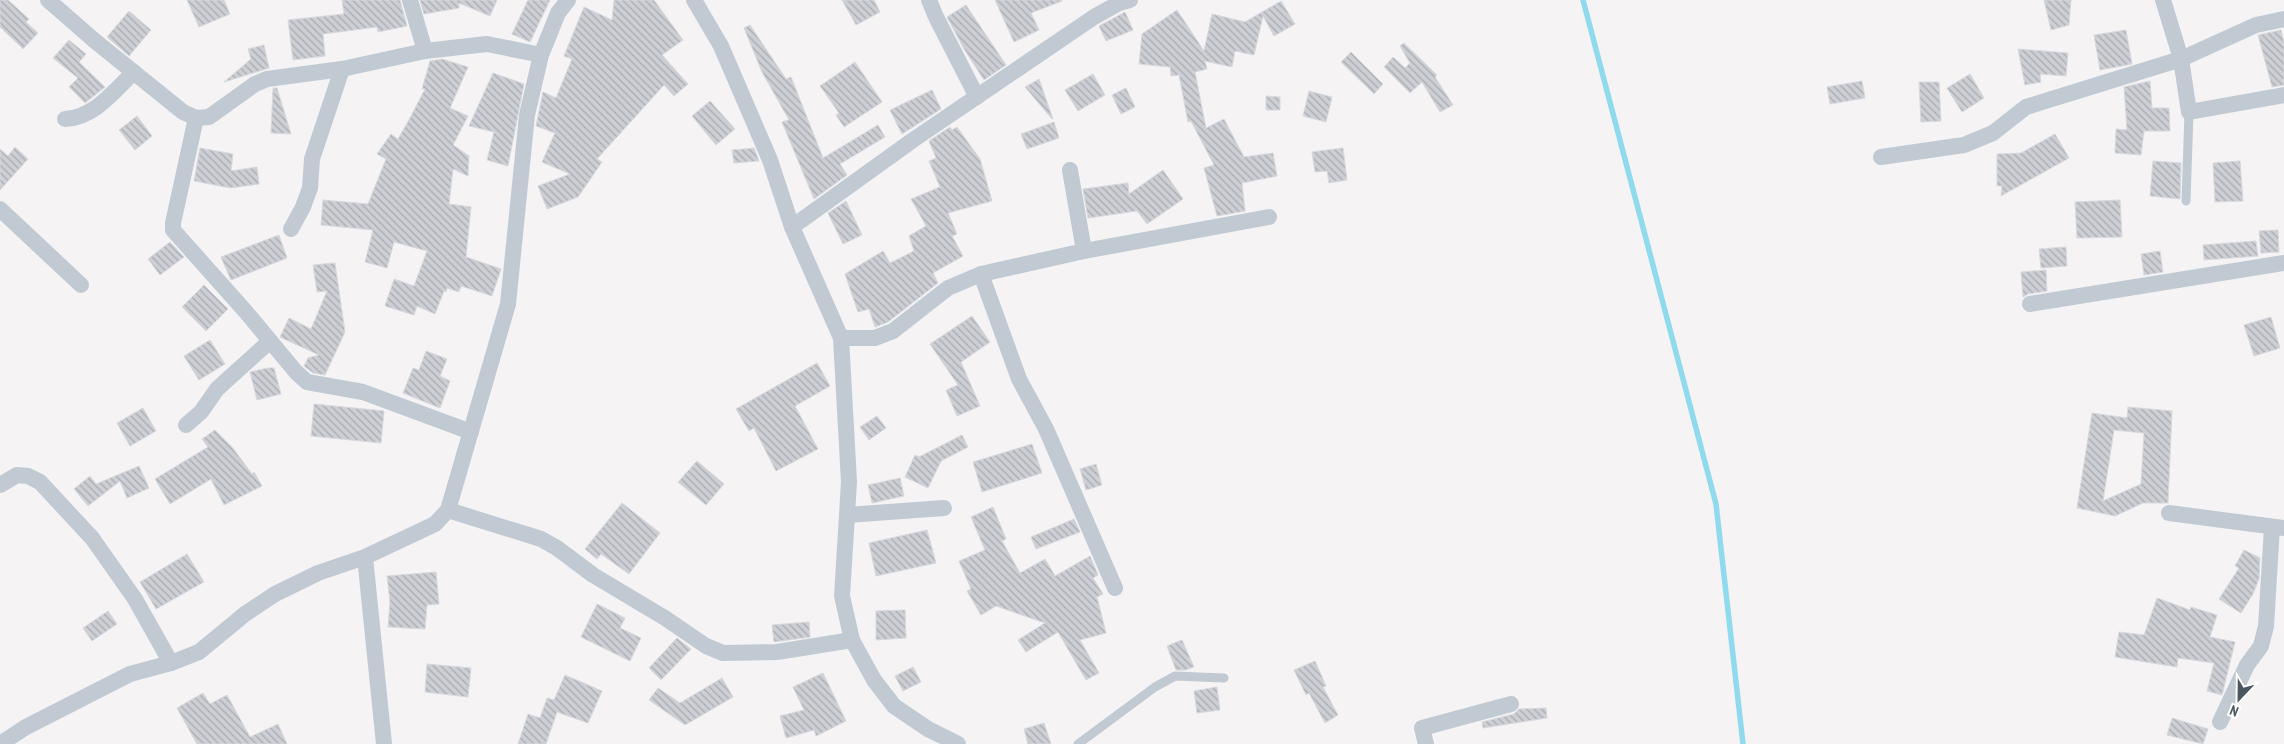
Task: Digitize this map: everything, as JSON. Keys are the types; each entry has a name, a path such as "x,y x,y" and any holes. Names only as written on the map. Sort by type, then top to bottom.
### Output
{"street":[{"path":"48,0 184,112 196,118 208,117 255,84 267,79 342,69 425,52 487,44 541,54"},
{"path":"410,0 425,52"},
{"path":"0,744 26,727 130,674 171,663 199,652 245,614 275,594 318,573 365,557 434,524 448,510 508,304 527,115 541,54 558,13 568,0"},
{"path":"694,0 721,46 770,160 792,226 841,338 849,482 842,596 852,640 874,680 894,706 928,729 958,744"},
{"path":"929,0 977,97"},
{"path":"792,226 912,140 1094,17 1119,3 1130,0"},
{"path":"2163,0 2182,59 2189,112 2284,95"},
{"path":"1881,157 1964,146 1993,133 2026,107 2182,59 2256,25 2284,19"},
{"path":"291,229 303,207 310,188 312,159 342,69"},
{"path":"65,119 75,119 96,108 134,72"},
{"path":"196,118 184,166 173,223 174,230 296,372 307,382 363,392 472,432"},
{"path":"1070,170 1084,251"},
{"path":"0,209 80,285"},
{"path":"841,338 875,338 892,331 948,288 981,274 1084,251 1269,217"},
{"path":"2030,304 2284,263"},
{"path":"981,274 1019,379 1046,429 1115,588"},
{"path":"186,425 201,412 217,389 270,341"},
{"path":"0,485 17,475 28,476 40,482 92,538 135,599 171,663"},
{"path":"847,516 944,508"},
{"path":"448,510 541,539 557,548 593,575 706,646 722,654 777,652 852,640"},
{"path":"2169,513 2278,527 2266,626 2261,646 2248,665 2220,722"},
{"path":"365,557 384,744"},
{"path":"1426,744 1422,728 1511,704"}],"lane":[{"path":"2186,201 2189,112"},
{"path":"1078,744 1147,692 1175,676 1224,678"}],"building":[{"path":"0,0 8,0 29,19 26,22 38,33 23,49 0,27"},
{"path":"187,0 224,0 230,14 199,27"},
{"path":"342,0 400,0 407,26 378,32 377,27 323,34 325,56 293,60 288,20 344,14"},
{"path":"420,0 497,0 490,16 459,3 459,8 424,14"},
{"path":"528,0 550,0 530,42 512,34"},
{"path":"614,0 654,0 683,40 662,55 688,84 674,96 664,85 597,159 602,162 578,197 547,209 538,186 570,174 542,162 555,133 536,126 543,92 556,98 572,59 564,56 584,7 612,20"},
{"path":"842,0 874,0 880,12 856,25"},
{"path":"995,0 1062,1 1031,13 1039,30 1014,42"},
{"path":"2044,0 2071,0 2069,25 2051,30"},
{"path":"1281,1 1295,24 1274,36 1263,16 1254,55 1235,51 1232,67 1205,61 1207,69 1195,72 1206,128 1224,119 1244,157 1273,153 1277,176 1242,183 1245,211 1217,216 1204,168 1214,165 1191,121 1188,122 1179,75 1171,76 1170,67 1139,64 1142,34 1177,10 1204,51 1212,14 1245,22"},
{"path":"966,5 1006,65 984,80 964,49 947,17"},
{"path":"129,11 151,30 129,56 107,37"},
{"path":"1125,12 1133,30 1106,41 1099,26"},
{"path":"750,25 786,79 791,77 823,158 878,125 885,137 840,164 847,175 814,199 782,122 789,120 762,72 744,28"},
{"path":"2126,30 2132,64 2100,70 2094,35"},
{"path":"2281,30 2284,42 2284,85 2272,87 2258,35"},
{"path":"69,40 86,54 79,62 105,87 85,103 69,87 78,78 53,58"},
{"path":"1404,43 1437,75 1435,77 1453,105 1440,112 1422,82 1410,93 1384,67 1393,57 1405,68 1410,63 1400,46"},
{"path":"264,45 269,68 224,82 251,59 248,49"},
{"path":"2018,49 2068,53 2066,76 2040,74 2041,82 2025,85"},
{"path":"1351,52 1383,84 1374,94 1341,62"},
{"path":"442,59 468,67 450,108 468,116 453,145 469,156 468,176 453,169 449,204 471,207 466,257 501,269 492,296 461,286 459,292 447,288 435,314 417,306 414,315 385,306 394,279 414,286 427,251 394,242 387,268 365,262 373,230 321,225 323,200 368,204 386,159 377,154 391,134 398,139 425,89 422,89 430,61"},
{"path":"855,62 882,102 844,127 836,115 839,113 820,86"},
{"path":"493,73 524,84 508,166 487,160 494,132 469,126"},
{"path":"1093,74 1105,95 1078,111 1065,90"},
{"path":"1970,74 1984,98 1962,112 1947,88"},
{"path":"1039,79 1053,119 1025,87"},
{"path":"1862,81 1865,98 1830,104 1827,87"},
{"path":"2150,81 2152,108 2169,108 2170,131 2144,131 2141,155 2115,153 2116,129 2127,130 2124,87"},
{"path":"1919,82 1939,82 1941,121 1921,122"},
{"path":"273,88 277,88 291,134 271,133"},
{"path":"1126,88 1135,107 1121,114 1112,95"},
{"path":"932,90 941,109 902,134 890,110"},
{"path":"1309,91 1332,97 1326,122 1303,116"},
{"path":"1266,96 1280,97 1280,110 1266,110"},
{"path":"710,101 735,129 716,145 692,116"},
{"path":"137,116 152,136 135,150 119,130"},
{"path":"1054,122 1059,138 1027,149 1021,134"},
{"path":"950,127 952,130 957,127 980,159 992,201 948,213 957,234 952,236 963,256 933,273 938,283 888,322 875,327 869,309 858,312 845,274 883,251 890,263 914,251 909,236 926,226 911,199 940,187 929,161 936,158 929,141"},
{"path":"2055,134 2069,158 2001,196 2002,186 1997,186 1997,154 2021,153"},
{"path":"15,147 28,159 0,190 0,149 8,156"},
{"path":"200,148 233,154 231,171 257,167 259,184 231,188 194,181"},
{"path":"754,148 759,161 734,163 732,150"},
{"path":"1343,148 1347,180 1329,183 1327,171 1315,172 1312,152"},
{"path":"2153,161 2181,163 2180,199 2150,196"},
{"path":"2240,161 2243,201 2215,202 2213,163"},
{"path":"1163,170 1183,199 1147,224 1137,211 1088,218 1083,189 1128,183 1129,194"},
{"path":"2120,200 2122,237 2077,238 2075,202"},
{"path":"846,201 862,235 843,244 828,213"},
{"path":"2278,230 2279,252 2261,253 2259,231"},
{"path":"279,235 287,258 231,280 221,257"},
{"path":"2256,241 2258,256 2204,260 2203,245"},
{"path":"170,242 184,257 160,275 148,259"},
{"path":"2066,247 2067,266 2041,268 2039,249"},
{"path":"2160,251 2163,272 2144,275 2141,254"},
{"path":"335,263 345,332 325,375 313,373 304,366 308,358 319,355 280,337 289,318 311,329 327,291 317,292 313,265"},
{"path":"2046,270 2047,291 2028,294 2023,297 2021,272"},
{"path":"204,285 228,309 206,331 182,307"},
{"path":"972,316 990,342 961,362 980,406 957,416 946,390 958,385 930,344"},
{"path":"2271,317 2280,348 2254,356 2244,325"},
{"path":"210,340 225,364 199,380 184,356"},
{"path":"426,351 447,359 440,376 450,381 440,408 403,393 413,368 419,370"},
{"path":"817,363 830,386 795,406 818,449 776,471 754,428 749,431 736,409"},
{"path":"274,368 281,394 257,400 250,372"},
{"path":"314,404 384,411 381,443 311,436"},
{"path":"2128,407 2172,411 2168,503 2143,503 2115,516 2077,508 2092,413 2127,418","holes":["2114,430 2144,433 2141,484 2103,501"]},
{"path":"143,408 156,431 130,446 117,423"},
{"path":"877,416 886,428 869,440 860,427"},
{"path":"215,430 232,447 252,474 254,472 262,486 224,505 211,479 170,504 155,479 208,447 202,439"},
{"path":"962,435 968,447 941,461 928,488 905,477 915,455 919,457"},
{"path":"1032,444 1042,473 982,492 973,462"},
{"path":"697,461 724,484 706,505 678,482"},
{"path":"1096,464 1102,485 1086,490 1080,469"},
{"path":"139,466 149,488 127,498 120,481 88,506 74,489 90,476 96,484"},
{"path":"900,478 904,496 872,503 868,485"},
{"path":"622,503 660,533 629,574 601,554 597,559 585,549"},
{"path":"993,507 1006,539 1002,541 1020,573 1045,559 1055,576 1090,556 1098,575 1093,578 1103,594 1097,597 1106,633 1080,640 1099,673 1086,680 1058,632 1026,652 1018,640 1045,623 996,606 981,615 967,591 971,589 959,561 985,550 971,517"},
{"path":"1074,519 1080,532 1036,549 1031,537"},
{"path":"927,530 936,563 876,576 869,543"},
{"path":"2244,550 2260,558 2259,579 2253,594 2241,613 2219,599 2239,568 2235,566"},
{"path":"187,554 204,582 156,609 140,582"},
{"path":"436,572 439,604 427,605 425,629 388,627 390,602 387,576"},
{"path":"2157,598 2190,610 2191,607 2217,615 2210,637 2235,642 2222,695 2207,691 2214,663 2178,658 2177,667 2115,657 2119,632 2144,635"},
{"path":"597,604 625,618 620,628 641,638 630,661 581,637"},
{"path":"905,610 906,638 876,640 876,611"},
{"path":"108,611 117,624 92,641 83,628"},
{"path":"809,622 810,637 774,642 772,625"},
{"path":"677,638 691,649 661,680 649,668"},
{"path":"1182,640 1194,667 1176,670 1167,646"},
{"path":"1315,661 1326,686 1323,687 1338,715 1325,723 1309,693 1306,695 1294,670"},
{"path":"427,664 471,668 468,697 425,692"},
{"path":"913,667 921,682 903,691 895,676"},
{"path":"823,673 846,721 816,736 814,730 786,738 780,716 804,710 793,687"},
{"path":"565,675 602,691 588,723 557,712 546,744 518,744 528,714 540,718 547,698 554,700"},
{"path":"722,678 733,697 685,725 649,700 658,688 680,703"},
{"path":"1217,687 1220,710 1197,713 1194,691"},
{"path":"203,693 210,704 227,695 250,737 278,724 287,744 197,744 177,708"},
{"path":"1546,708 1547,718 1483,728 1482,722 1514,714 1519,709"},
{"path":"2172,718 2208,729 2203,744 2167,735"},
{"path":"1044,723 1051,744 1028,744 1024,729"}],"waterway":[{"path":"1583,0 1716,504 1743,744"}]}
